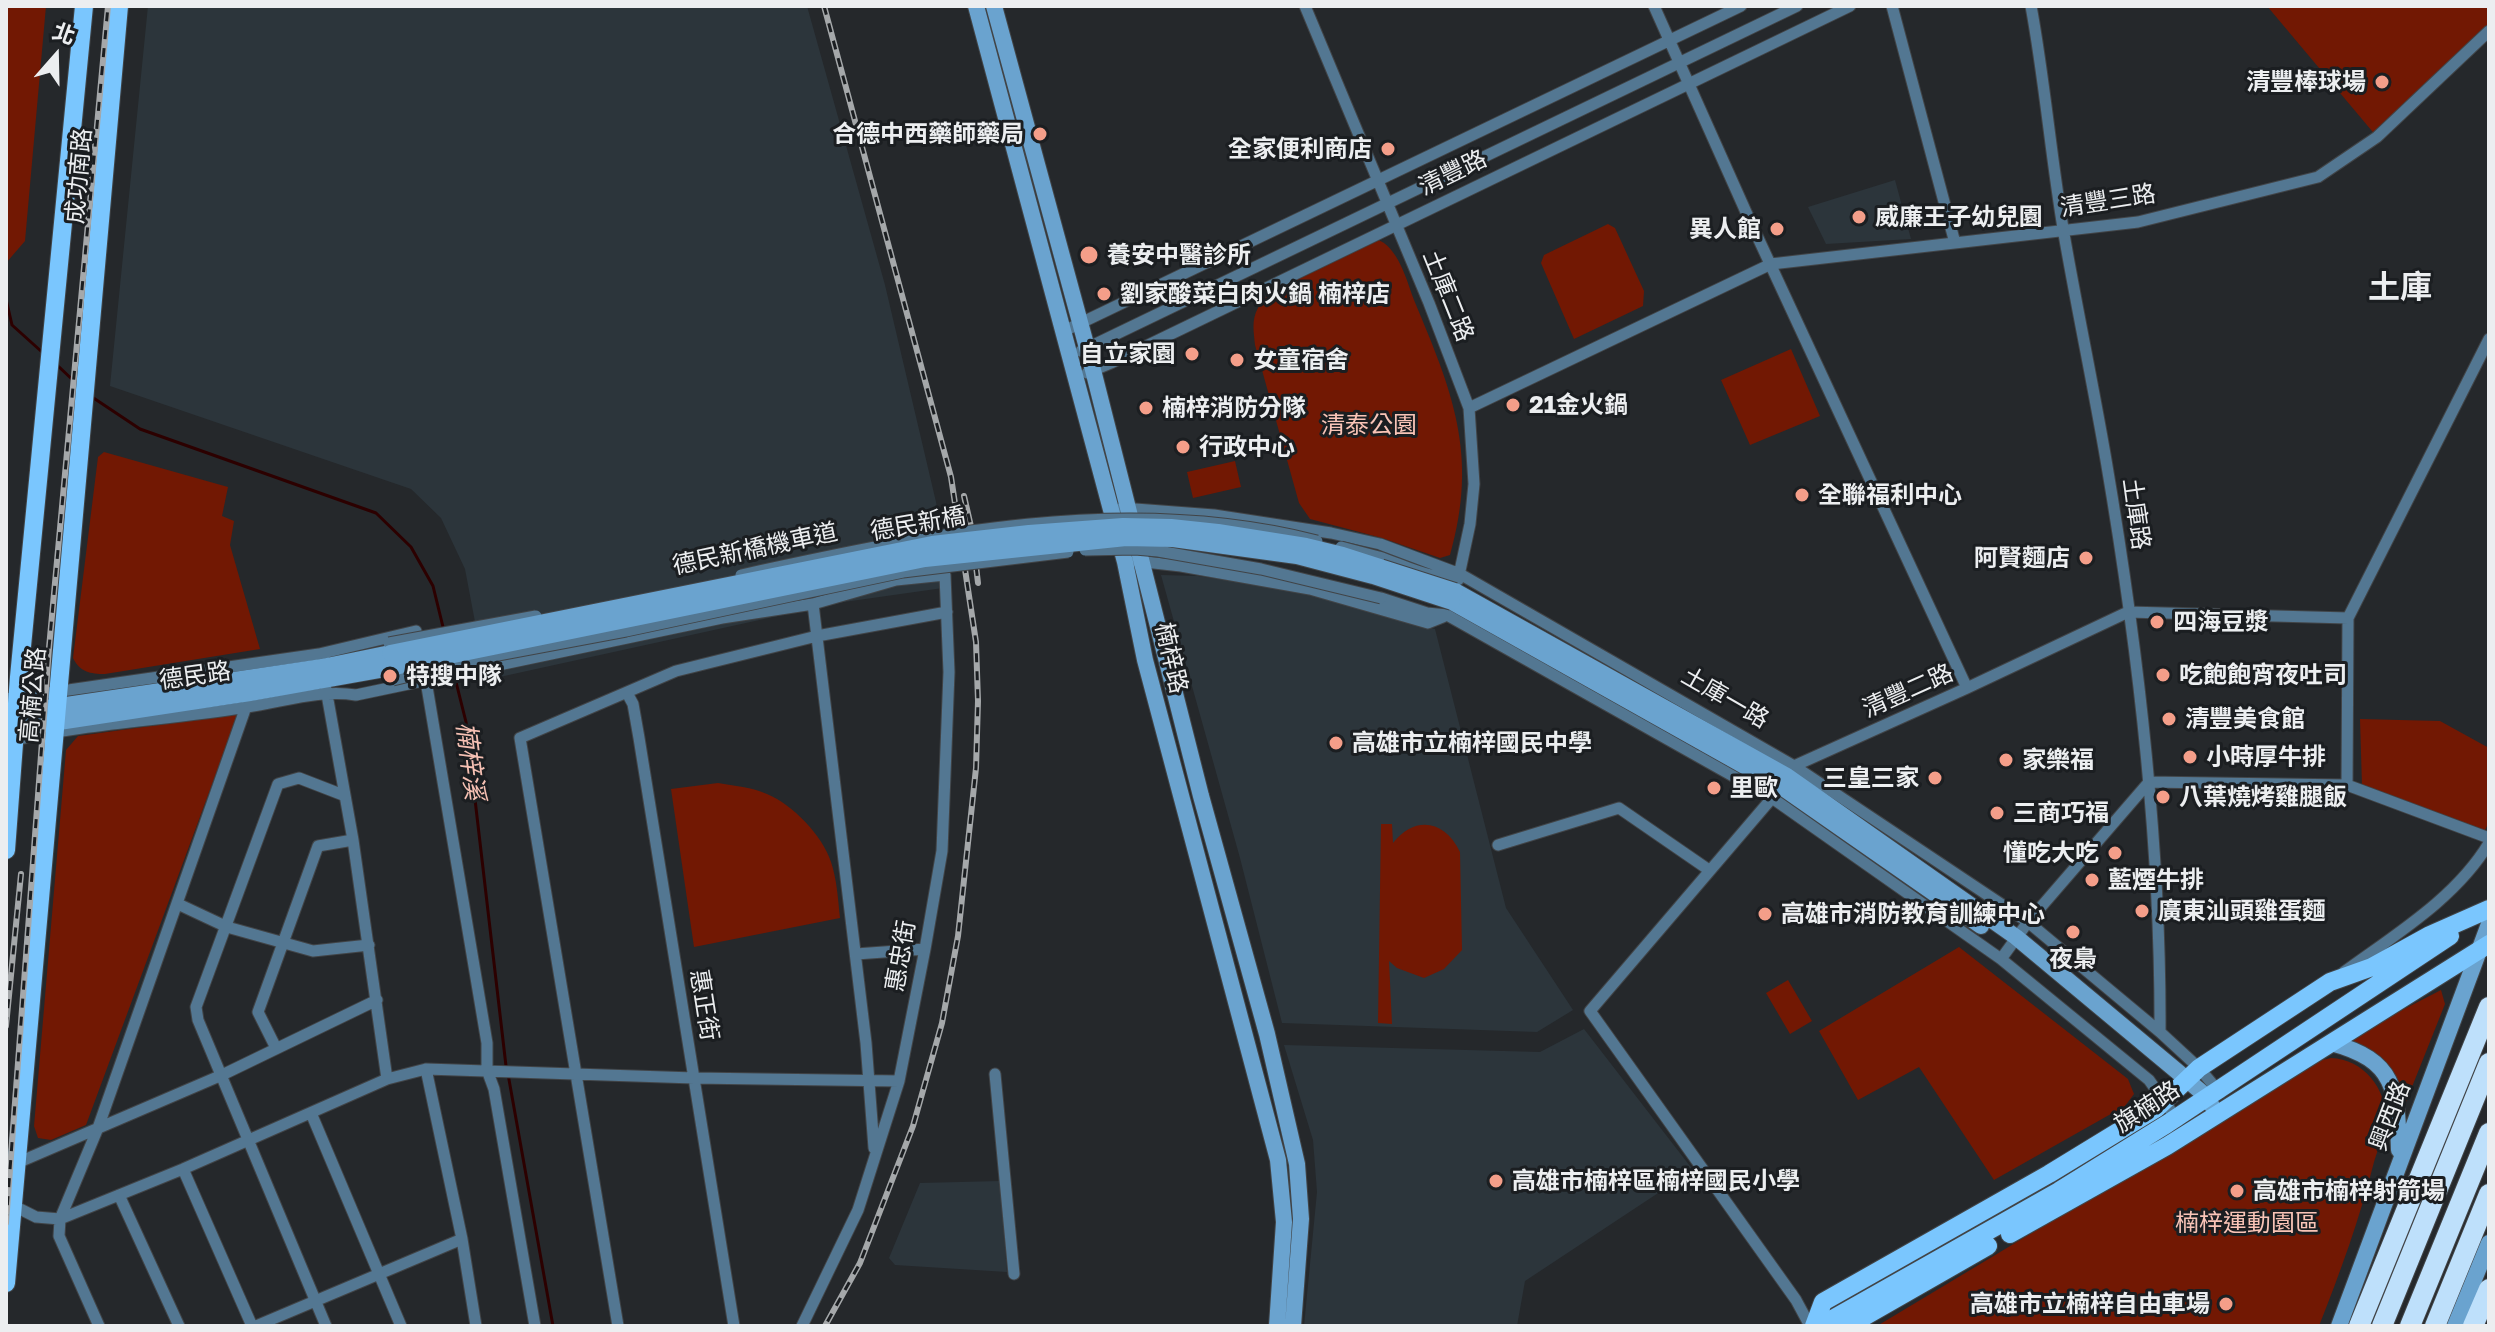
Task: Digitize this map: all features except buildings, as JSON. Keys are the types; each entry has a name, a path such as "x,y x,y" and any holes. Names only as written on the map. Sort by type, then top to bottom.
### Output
{"highway":[{"path":"2359,1326 2489,1007"},
{"path":"2382,1326 2485,1072"},
{"path":"2410,1326 2488,1136"},
{"path":"2435,1326 2489,1194"},
{"path":"2473,1326 2489,1289"}],"main road":[{"name":"成功南路","path":"52,332 84,6"},
{"name":"成功南路","path":"88,351 119,6"},
{"name":"高楠公路","path":"6,850 11,720 52,332"},
{"name":"高楠公路","path":"6,1283 11,1168 88,351"},
{"name":"旗楠路","path":"1812,1326 1823,1302 2049,1174 2330,982 2372,967 2430,935 2489,910"},
{"name":"旗楠路","path":"1820,1326 2012,1218 2198,1102 2489,910"},
{"name":"旗楠路","path":"1848,1326 2209,1119 2484,947"}],"street":[{"name":"楠梓路","path":"976,6 1125,562 1145,660 1278,1160 1284,1222 1277,1326"},
{"name":"楠梓路","path":"994,6 1093,370 1201,796 1267,1034 1297,1164 1301,1219 1293,1326"},
{"name":"土庫二路","path":"1305,6 1429,303 1469,408 1474,484 1470,524 1451,603"},
{"path":"1654,6 1967,688"},
{"name":"清豐路","path":"1062,332 1741,6"},
{"name":"清豐路","path":"1069,355 1797,6"},
{"name":"清豐路","path":"1075,377 1850,6"},
{"path":"1892,6 1955,243"},
{"name":"土庫路","path":"2031,6 2063,231 2106,461 2128,612 2149,782 2160,967 2160,1032"},
{"name":"清豐三路","path":"1469,408 1771,264 2138,222 2318,177 2377,137 2489,31"},
{"path":"2347,785 2348,618 2489,339"},
{"name":"土庫一路","path":"1110,508 1214,515 1331,533 1380,544 1460,574 1783,781 2009,947 2181,1084 2209,1119"},
{"name":"德民新橋機車道","path":"391,661 631,598 857,549 1020,525 1144,517 1215,522 1308,538 1442,577 1460,574"},
{"name":"德民新橋","path":"391,661 932,544 1123,526 1186,528 1306,546 1343,555 1451,603"},
{"path":"341,692 391,661 498,655 903,572 1096,549 1158,551 1261,569 1381,598 1427,613 1451,603"},
{"path":"1125,562 1143,561 1310,589 1428,623 1451,603"},
{"name":"惠忠街","path":"802,1326 858,1210 899,1081 942,851 949,672 945,575 896,580 813,604"},
{"name":"土庫一路","path":"1451,603 1783,781"},
{"name":"土庫一路","path":"1451,603 1783,781 2028,922 2160,1032 2181,1084 2209,1119"},
{"path":"341,692 356,695 722,618 813,604 856,954 875,1157"},
{"path":"618,1326 520,738 676,671 817,636 947,612"},
{"name":"清豐二路","path":"1812,1326 1590,1011 1783,781 1967,688 2128,612 2348,618"},
{"path":"387,1079 353,840 323,673 416,631 432,680 487,1043 487,1070 494,1089 535,1326"},
{"name":"德民路","path":"11,720 247,686 391,661"},
{"name":"德民路","path":"11,720 323,673"},
{"name":"德民路","path":"323,673 341,692"},
{"path":"99,1326 59,1236 60,1219 98,1128 178,904 247,686"},
{"name":"惠正街","path":"627,693 633,704 639,738 734,1326"},
{"path":"326,1326 198,1020 196,1007 278,784 299,778 343,795"},
{"path":"2009,947 2149,782 2347,785 2489,840"},
{"path":"1498,845 1619,808 1709,870"},
{"path":"276,1048 258,1012 281,944 318,846 353,840"},
{"name":"旗楠路","path":"2330,982 2452,888 2477,863 2489,840"},
{"path":"178,904 227,927 313,951 369,945"},
{"name":"興西路","path":"2339,1326 2399,1160 2484,947 2489,924"},
{"name":"土庫一路","path":"2009,947 2149,1080 2181,1084"},
{"path":"856,954 925,949"},
{"path":"11,1168 222,1075 377,1000"},
{"path":"2331,1043 2363,1054 2375,1061 2386,1074 2396,1102 2399,1160"},
{"path":"426,1069 462,1239 476,1326"},
{"path":"9,1204 36,1217 60,1219 183,1169 387,1079 426,1069 899,1081"},
{"path":"995,1074 1014,1274"},
{"path":"311,1113 401,1326"},
{"path":"183,1169 254,1326 462,1239"},
{"path":"119,1195 179,1326"},
{"path":"2455,1326 2489,1243"}],"shaded area":[{"path":"148,6 807,6 885,285 936,502 950,587 837,603 486,680 465,569 441,518 411,489 110,386"},
{"name":"威廉王子幼兒園","path":"1895,180 1911,239 1826,244 1808,207"},
{"name":"高雄市立楠梓國民中學","path":"1161,575 1198,576 1309,593 1435,629 1506,908 1573,1010 1537,1032 1282,1023 1240,858"},
{"name":"高雄市楠梓區楠梓國民小學","path":"1584,1029 1693,1170 1525,1281 1517,1326 1304,1326 1317,1192 1313,1140 1284,1045 1540,1052"},
{"path":"1000,1181 1007,1272 895,1265 889,1258 920,1183"}],"green space":[{"path":"6,6 46,6 25,241 6,263"},
{"name":"清豐棒球場","path":"2267,6 2489,6 2489,28 2377,137"},
{"path":"1608,224 1615,228 1644,291 1643,306 1574,339 1541,263 1544,255"},
{"name":"清泰公園","path":"1376,239 1396,256 1405,274 1440,364 1457,424 1462,485 1458,519 1450,555 1440,558 1382,538 1310,519 1299,503 1255,345 1254,317 1266,298 1294,278"},
{"path":"1791,349 1820,416 1750,445 1721,380"},
{"path":"104,452 228,487 222,516 234,521 230,545 260,649 105,674 86,671 76,663 73,658 98,457"},
{"path":"1235,461 1241,487 1193,498 1187,472"},
{"path":"238,714 86,1125 51,1140 38,1138 34,1126 66,750 78,736"},
{"path":"2360,719 2440,721 2489,748 2489,822 2484,832 2362,786"},
{"path":"718,783 767,794 786,805 805,822 821,842 831,862 840,918 694,947 671,789"},
{"path":"1381,824 1392,824 1393,843 1411,828 1420,825 1438,828 1454,841 1460,852 1462,950 1444,969 1424,978 1397,968 1389,961 1392,1024 1378,1023"},
{"path":"1959,947 2128,1079 2134,1094 2125,1106 1994,1180 1919,1067 1858,1100 1819,1031"},
{"path":"1788,980 1812,1021 1790,1034 1766,993"},
{"path":"2441,990 2445,1004 2402,1112 2350,1037"},
{"name":"楠梓運動園區","path":"2331,1058 2353,1064 2371,1078 2382,1098 2385,1121 2356,1225 2319,1326 1877,1326 2318,1061"}],"waterway":[{"name":"楠梓溪","path":"6,299 12,325 42,352"},
{"name":"楠梓溪","path":"57,365 77,384"},
{"name":"楠梓溪","path":"92,397 140,429 376,513 411,547 433,586 444,631"},
{"name":"楠梓溪","path":"455,678 466,722 506,1066"},
{"name":"楠梓溪","path":"508,1074 553,1326"}],"railway":[{"path":"6,1223 49,648 108,6"},
{"path":"824,6 951,477 976,642 978,701 976,768 958,936 942,1023 913,1126 860,1263 825,1326"},
{"path":"964,496 978,583"},
{"path":"6,1026 21,874"}],"place":[{"name":"清豐棒球場","path":"2382,82"},
{"name":"合德中西藥師藥局","path":"1040,134"},
{"name":"全家便利商店","path":"1388,149"},
{"name":"威廉王子幼兒園","path":"1859,217"},
{"name":"異人館","path":"1777,229"},
{"name":"養安中醫診所","path":"1089,255"},
{"name":"劉家酸菜白肉火鍋 楠梓店","path":"1104,294"},
{"name":"自立家園","path":"1192,354"},
{"name":"女童宿舍","path":"1237,360"},
{"name":"21金火鍋","path":"1513,405"},
{"name":"楠梓消防分隊","path":"1146,408"},
{"name":"行政中心","path":"1183,447"},
{"name":"全聯福利中心","path":"1802,495"},
{"name":"阿賢麵店","path":"2086,558"},
{"name":"四海豆漿","path":"2157,622"},
{"name":"吃飽飽宵夜吐司","path":"2163,675"},
{"name":"特搜中隊","path":"390,676"},
{"name":"清豐美食館","path":"2169,719"},
{"name":"高雄市立楠梓國民中學","path":"1336,743"},
{"name":"小時厚牛排","path":"2190,757"},
{"name":"家樂福","path":"2006,760"},
{"name":"三皇三家","path":"1935,778"},
{"name":"里歐","path":"1714,788"},
{"name":"八葉燒烤雞腿飯","path":"2163,797"},
{"name":"三商巧福","path":"1997,813"},
{"name":"懂吃大吃","path":"2115,853"},
{"name":"藍煙牛排","path":"2092,880"},
{"name":"廣東汕頭雞蛋麵","path":"2142,911"},
{"name":"高雄市消防教育訓練中心","path":"1765,914"},
{"name":"夜梟","path":"2073,932"},
{"name":"高雄市楠梓區楠梓國民小學","path":"1496,1181"},
{"name":"高雄市楠梓射箭場","path":"2237,1191"},
{"name":"高雄市立楠梓自由車場","path":"2226,1304"}],"district":[{"name":"土庫","path":"2400,288"}]}
